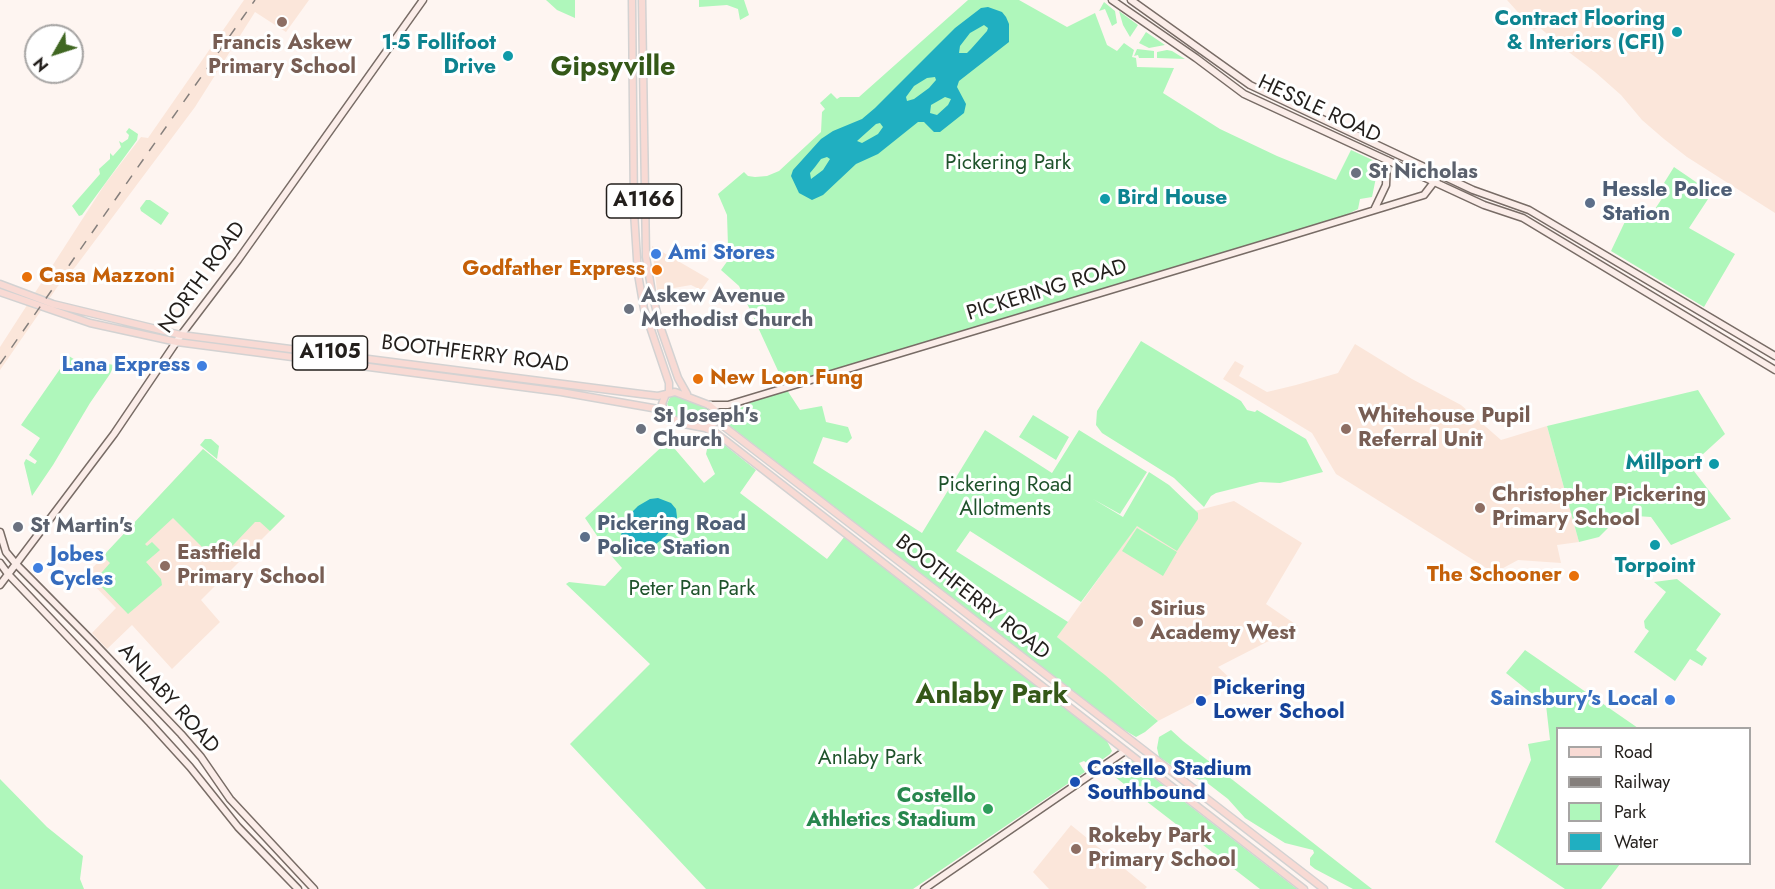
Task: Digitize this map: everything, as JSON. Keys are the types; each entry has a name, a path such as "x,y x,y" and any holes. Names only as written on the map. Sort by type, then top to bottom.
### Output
{"main road":[{"name":"A1166","path":"632,0 634,212 638,274 650,329 669,383 668,393"},
{"name":"A1166","path":"642,0 644,222 648,274 661,329 678,378 688,395"},
{"path":"633,109 643,109"},
{"name":"BOOTHFERRY ROAD","path":"0,284 53,304 182,335 641,394 658,396 668,393"},
{"name":"BOOTHFERRY ROAD","path":"0,292 90,323 177,342 561,392 664,410"},
{"path":"664,410 662,404 668,393"},
{"name":"A1105","path":"668,393 688,395 709,405 717,416"},
{"name":"A1105","path":"664,410 673,419 684,424 705,428"},
{"name":"BOOTHFERRY ROAD","path":"717,416 722,425 1324,889"},
{"path":"705,428 713,424 717,416"},
{"name":"BOOTHFERRY ROAD","path":"705,428 716,433 1304,889"},
{"path":"1241,840 1248,830"}],"street":[{"name":"NORTH ROAD","path":"0,585 114,434 177,342 423,0"},
{"name":"HESSLE ROAD","path":"1112,0 1244,94 1484,205 1523,218 1775,370"},
{"name":"HESSLE ROAD","path":"1131,0 1250,85 1473,190 1529,210 1775,356"},
{"path":"1196,58 1201,51"},
{"path":"1375,208 1386,185 1387,160"},
{"name":"PICKERING ROAD","path":"709,405 728,405 1424,195 1434,182"},
{"name":"PICKERING ROAD","path":"717,416 728,405"},
{"name":"ANLABY ROAD","path":"0,532 6,552 15,564 89,637 181,734 201,757 230,798 314,889"},
{"name":"ANLABY ROAD","path":"0,563 190,766 238,827 298,889"},
{"path":"924,889 1125,751"}],"shaded area":[{"path":"244,0 309,0 286,32 255,12 195,107 76,266 58,286 0,370 0,347 105,184 141,137 148,138"},
{"path":"1507,0 1775,0 1775,213 1687,157 1664,139 1595,72 1539,27 1534,30"},
{"path":"652,246 709,279 701,290 691,285 657,291"},
{"path":"1355,344 1412,379 1461,405 1501,440 1547,426 1579,542 1557,545 1561,563 1518,560 1494,573 1336,474 1312,433 1223,379 1235,361 1244,366 1239,376 1267,392 1296,385 1338,373"},
{"name":"Eastfield Primary School","path":"203,449 285,516 201,600 220,622 172,669 132,625 107,649 92,633 116,608 85,576"},
{"path":"1234,501 1302,543 1266,604 1298,626 1218,667 1234,682 1158,721 1057,637 1136,526"},
{"name":"Rokeby Park Primary School","path":"1071,825 1147,887 1145,889 1049,889 1033,872"}],"green space":[{"path":"546,0 575,0 575,18 557,10"},
{"path":"699,0 744,0 749,15 740,20 738,9 727,5 699,7"},
{"name":"Pickering Park","path":"968,0 1019,0 1067,27 1095,13 1107,45 1117,51 1124,43 1134,50 1132,57 1136,58 1137,67 1174,68 1163,93 1220,129 1336,180 1351,150 1379,163 1372,197 1360,199 1358,209 1344,216 785,387 800,410 822,406 826,422 848,427 852,438 847,443 823,437 813,463 922,533 985,430 1052,473 1079,430 1147,472 1120,514 1093,499 1123,517 1149,472 1169,485 1194,509 1198,513 1198,519 1177,551 1137,526 1081,602 970,531 956,551 1068,622 1057,637 1158,721 1136,737 1111,722 726,423 730,413 785,386 739,286 721,270 731,256 728,246 727,215 718,194 744,172 748,176 755,177 767,176 779,171 821,132 822,112 825,109 820,103 831,93 837,99 859,97"},
{"path":"1104,2 1115,11 1117,23 1112,26 1105,9 1099,11"},
{"path":"1119,11 1138,25 1130,37 1123,25"},
{"path":"1146,32 1165,45 1149,48 1139,43"},
{"path":"1137,49 1154,51 1154,58 1134,56"},
{"path":"1167,50 1185,59 1157,58 1157,52"},
{"path":"129,128 138,134 137,140 79,216 72,206 100,174 99,169 110,159 110,153 113,156 121,147 119,141 122,143 128,139 129,135 126,132"},
{"path":"1674,167 1712,193 1689,228 1735,254 1704,307 1611,251 1631,209 1649,218 1669,188 1664,183"},
{"path":"146,200 150,200 169,213 161,225 141,211 140,208"},
{"path":"1141,341 1241,401 1247,410 1255,412 1257,410 1306,439 1323,472 1280,483 1260,482 1216,493 1211,496 1204,507 1174,478 1102,433 1096,425 1097,411"},
{"path":"69,356 86,367 91,361 114,365 32,496 24,463 26,459 35,464 37,461 29,455 40,438 21,425"},
{"path":"1698,390 1725,434 1690,466 1731,519 1671,545 1651,517 1621,515 1599,537 1579,542 1547,426"},
{"path":"676,396 712,411 712,420 703,425 676,416 667,404 670,397"},
{"path":"1033,415 1069,437 1056,460 1019,437"},
{"path":"205,439 211,439 219,446 217,459 200,445"},
{"name":"Anlaby Park","path":"717,439 756,470 740,493 827,559 845,536 1107,741 1112,751 1110,754 1092,767 1084,761 1079,763 1085,772 913,889 706,889 570,744 650,664 566,584 569,582 605,586 622,568 585,518 668,441 704,483 715,474 706,454 709,440"},
{"path":"203,449 285,516 270,531 260,522 255,522 217,562 173,518 145,544 147,546 152,542 160,550 146,562 161,579 162,585 128,614 95,580 110,563 103,556"},
{"path":"1137,528 1177,552 1163,576 1122,551"},
{"path":"1677,579 1721,614 1696,650 1707,658 1702,666 1690,659 1675,681 1634,652 1649,631 1645,628 1644,621 1666,592 1654,582"},
{"path":"1525,650 1637,727 1556,727 1556,865 1619,865 1601,889 1565,889 1495,842 1531,760 1528,744 1550,740 1546,705 1506,673"},
{"path":"1171,730 1372,889 1353,889 1315,869 1310,865 1313,850 1285,843 1245,818 1228,799 1206,782 1186,775 1159,757 1157,748 1159,737"},
{"path":"1126,759 1132,761 1297,889 1260,889 1106,770"},
{"path":"0,779 47,827 83,856 80,879 84,889 0,889"}],"water":[{"path":"988,7 1002,12 1009,24 1009,42 959,81 957,87 966,104 964,113 940,132 934,132 924,122 918,122 878,154 856,164 823,195 812,200 799,193 791,176 793,170 821,139 833,131 862,119 955,28 981,8","holes":["984,25 988,28 967,53 959,53 960,46 970,33","935,77 936,80 914,99 907,101 906,97 914,86 927,78","945,97 951,99 937,115 930,113 931,105","880,123 883,127 878,134 862,143 857,141","827,157 830,159 823,170 811,179 810,173 821,159"]},
{"path":"658,498 671,503 676,509 675,525 652,547 636,550 629,547 621,535 627,517 638,506 650,499"}],"railway":[{"path":"0,364 255,0"}],"place":[{"name":"Francis Askew Primary School","path":"282,22"},
{"name":"Contract Flooring & Interiors (CFI)","path":"1677,32"},
{"name":"1-5 Follifoot Drive","path":"508,56"},
{"name":"St Nicholas","path":"1356,173"},
{"name":"Bird House","path":"1105,199"},
{"name":"Hessle Police Station","path":"1590,203"},
{"name":"Ami Stores","path":"656,254"},
{"name":"Godfather Express","path":"657,270"},
{"name":"Casa Mazzoni","path":"27,277"},
{"name":"Askew Avenue Methodist Church","path":"629,309"},
{"name":"Lana Express","path":"202,366"},
{"name":"New Loon Fung","path":"698,379"},
{"name":"St Joseph's Church","path":"641,429"},
{"name":"Whitehouse Pupil Referral Unit","path":"1346,429"},
{"name":"Millport","path":"1714,464"},
{"name":"Christopher Pickering Primary School","path":"1480,508"},
{"name":"St Martin's","path":"18,527"},
{"name":"Pickering Road Police Station","path":"585,537"},
{"name":"Torpoint","path":"1655,545"},
{"name":"Eastfield Primary School","path":"165,566"},
{"name":"Jobes Cycles","path":"38,568"},
{"name":"The Schooner","path":"1574,576"},
{"name":"Sirius Academy West","path":"1138,622"},
{"name":"Sainsbury's Local","path":"1670,700"},
{"name":"Pickering Lower School","path":"1201,701"},
{"name":"Costello Stadium Southbound","path":"1075,782"},
{"name":"Costello Athletics Stadium","path":"988,809"},
{"name":"Rokeby Park Primary School","path":"1076,849"}],"district":[{"name":"Gipsyville","path":"613,68"},
{"name":"Anlaby Park","path":"992,696"}],"park label":[{"name":"Pickering Road Allotments","path":"1005,498"},
{"name":"Peter Pan Park","path":"692,590"}]}
